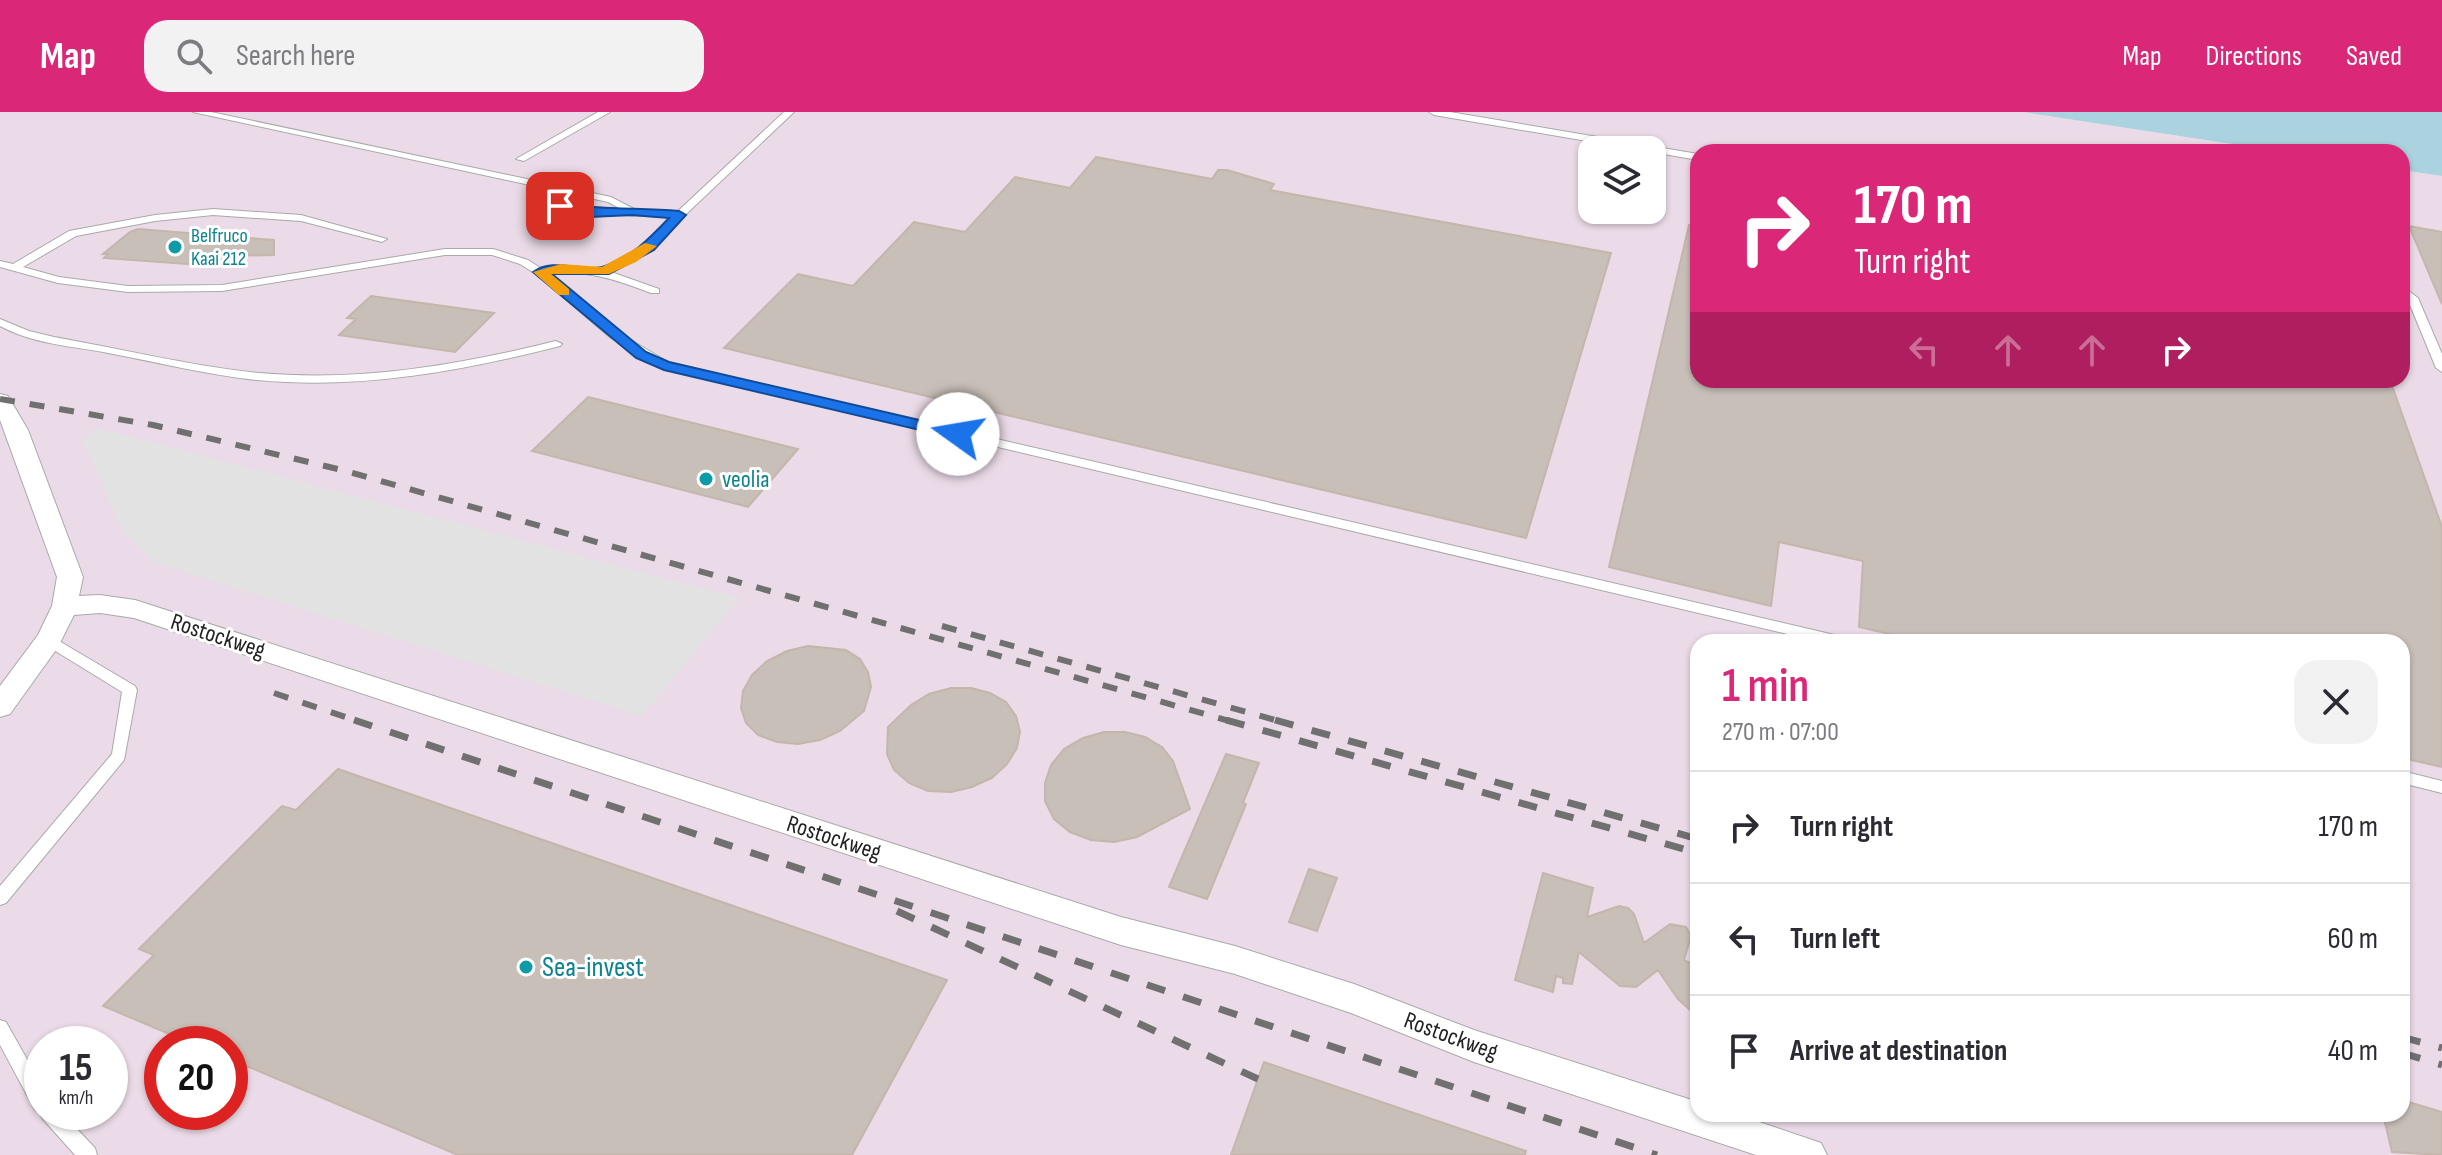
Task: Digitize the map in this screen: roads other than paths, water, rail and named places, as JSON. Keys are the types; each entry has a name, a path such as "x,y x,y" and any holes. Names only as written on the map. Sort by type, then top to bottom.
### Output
{"street":[{"path":"0,401 17,430 70,577 65,606 49,640 0,706"},
{"name":"Rostockweg","path":"65,606 100,604 135,609 1106,927 1235,960 1354,999 1474,1046 1690,1116"},
{"name":"Rostockweg","path":"1708,1122 1809,1155"}],"lane":[{"path":"198,112 611,200 632,211"},
{"path":"521,159 605,112"},
{"path":"604,271 649,247 789,112"},
{"path":"1434,112 1690,156"},
{"path":"560,206 590,213 632,211 679,215"},
{"path":"14,268 73,233 155,218 213,212 301,218 382,239"},
{"path":"0,264 58,280 128,289 222,288 445,252 493,252 524,262 540,272 621,341 641,355 664,365 1809,634"},
{"path":"540,272 561,269 604,271 655,291"},
{"path":"2410,296 2442,368"},
{"path":"0,322 34,334 193,367 278,378 344,379 421,374 490,362 556,344"},
{"path":"0,898 119,756 130,690 49,640"},
{"path":"2410,779 2442,787"},
{"path":"0,1028 24,1071"},
{"path":"65,1130 88,1155"}],"water":[{"path":"2023,112 2442,112 2442,176 2410,171 2410,144 2232,144"}],"railway":[{"path":"0,399 153,425 342,470 1233,722"},
{"path":"942,626 1282,722"},
{"path":"274,693 360,722"},
{"path":"354,720 1657,1155"},
{"path":"1226,720 1690,851"},
{"path":"1275,720 1690,837"},
{"path":"897,911 1258,1079"},
{"path":"2410,1039 2442,1048"},
{"path":"2410,1055 2442,1065"}],"place":[{"name":"Belfruco Kaai 212","path":"175,247"},
{"name":"veolia","path":"706,479"},
{"name":"Sea-invest","path":"526,967"}]}
